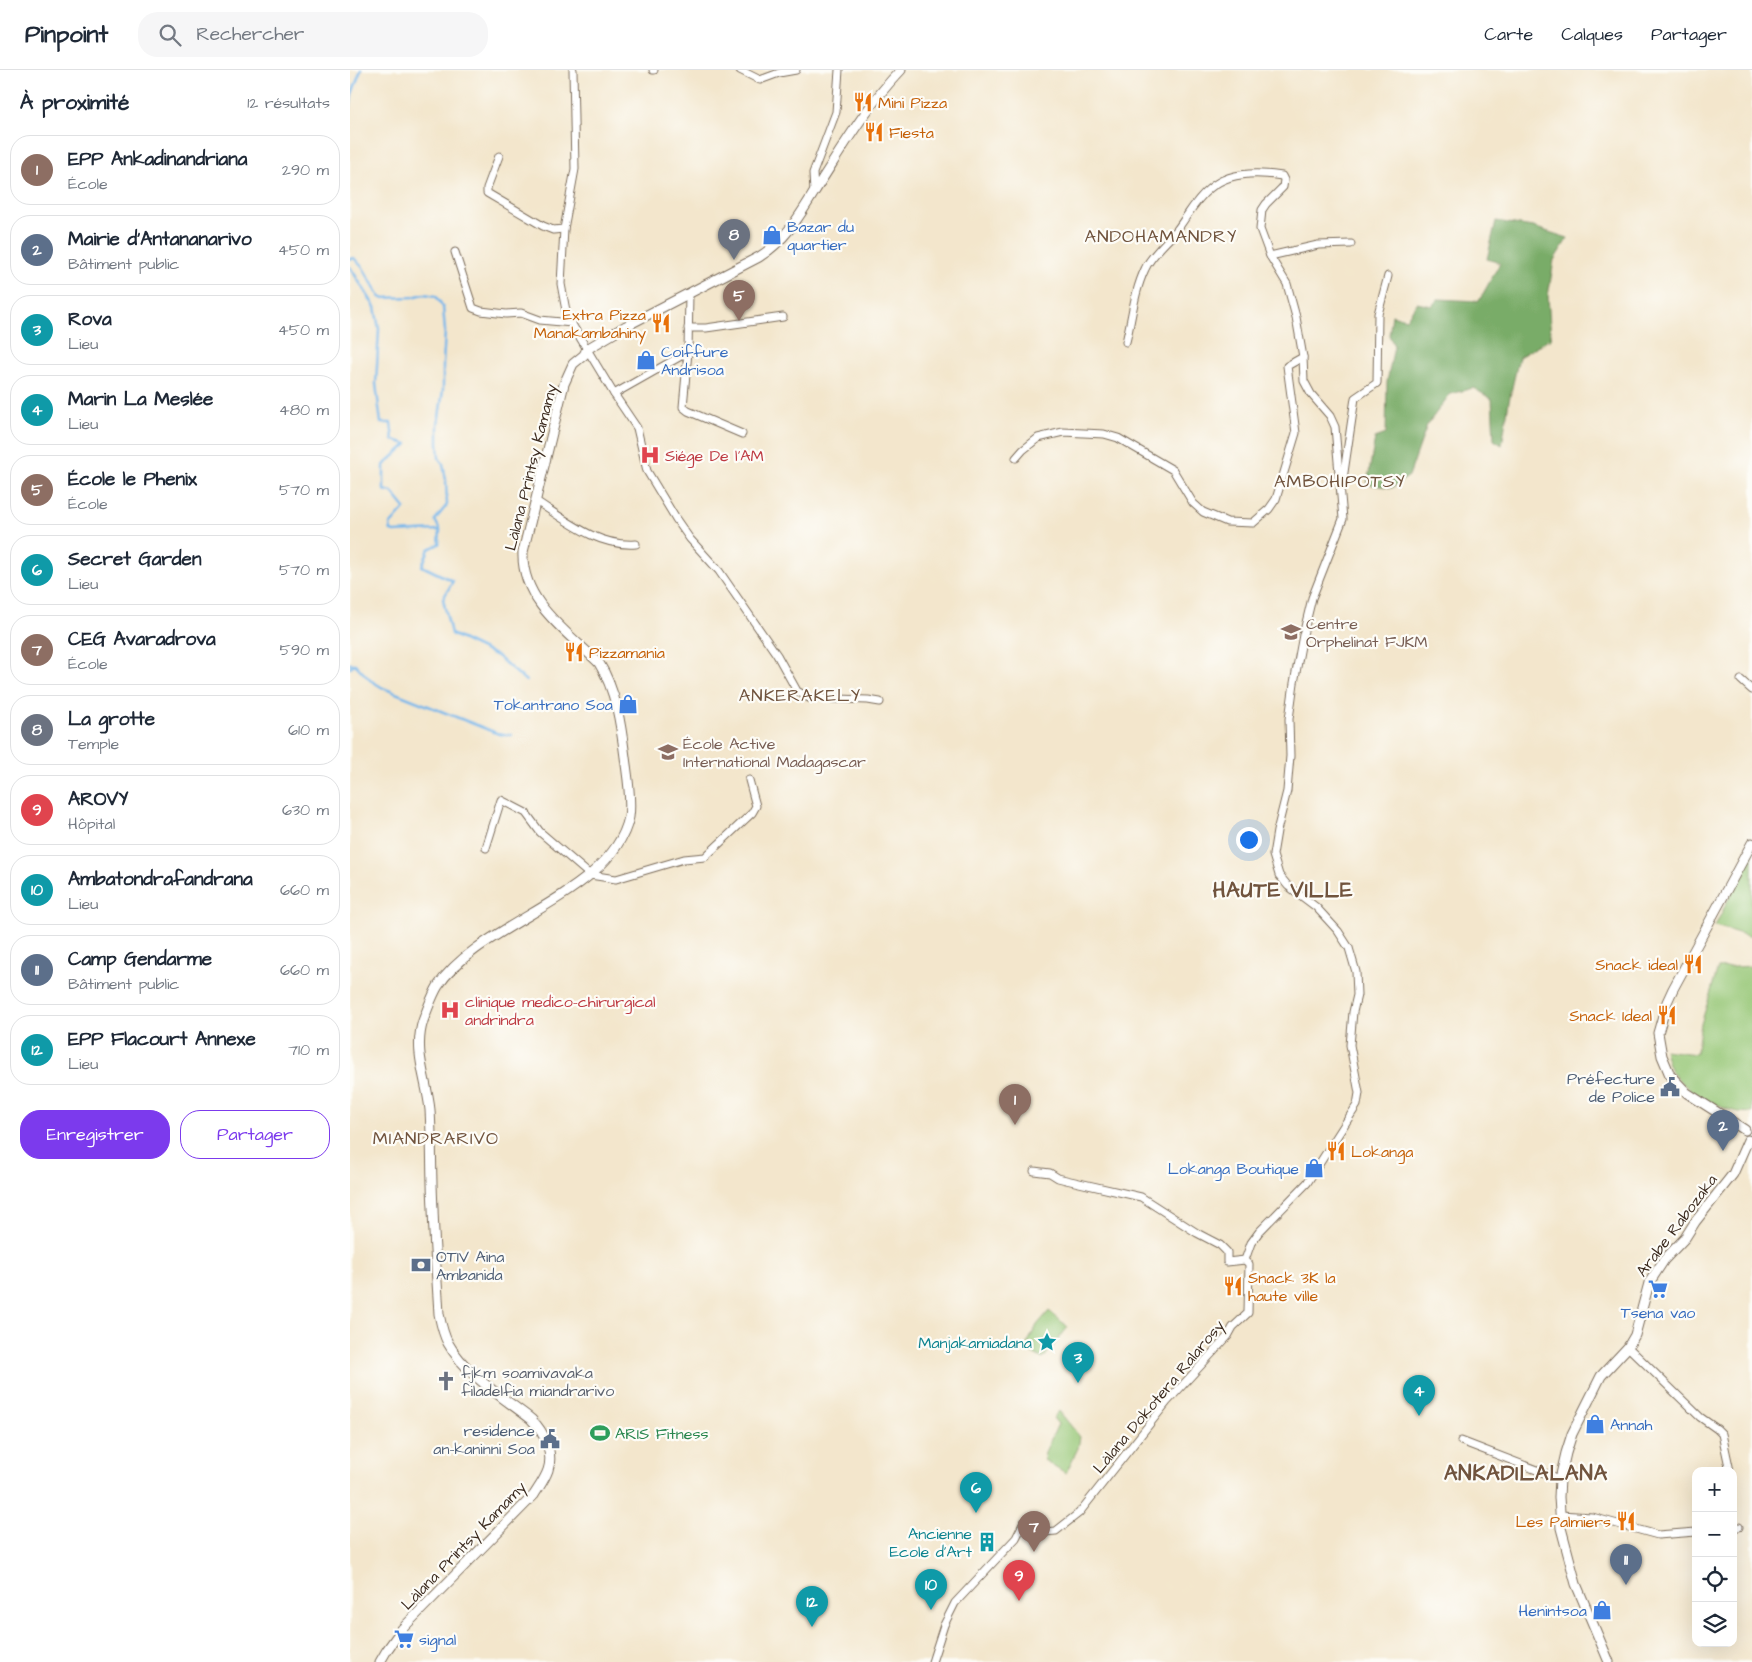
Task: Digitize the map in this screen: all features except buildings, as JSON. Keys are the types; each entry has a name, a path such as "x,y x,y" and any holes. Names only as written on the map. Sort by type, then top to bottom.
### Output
{"street":[{"path":"573,70 576,162 564,229 561,284 567,316 637,428 647,471 671,511 690,539 719,571 777,655 797,691 809,698 880,702"},
{"path":"740,70 760,80 796,70"},
{"path":"814,192 813,174 836,112 839,70"},
{"name":"Làlana Printsy Kamamy","path":"380,1662 402,1630 534,1495 548,1470 550,1458 540,1428 532,1419 467,1368 451,1348 442,1329 437,1287 430,1108 419,1050 420,1033 438,987 450,973 466,957 590,875 614,851 621,839 629,817 623,741 618,713 604,672 599,663 543,609 525,576 523,564 523,552 564,384 573,364 584,355 587,349 626,326 768,252 792,227 868,109 901,70"},
{"path":"499,156 487,188 487,193 543,226 553,230 564,229"},
{"path":"1034,1171 1050,1173 1058,1178 1141,1197 1197,1233 1220,1245 1227,1252 1227,1262 1245,1260 1251,1243 1259,1232 1307,1184 1357,1105 1359,1093 1350,1045 1357,995 1356,972 1349,948 1338,931 1316,907 1288,886 1279,875 1273,855 1287,791 1290,756 1289,719 1294,682 1312,598 1343,519 1335,427 1330,416 1311,394 1304,381 1303,357 1296,317 1287,284 1270,256 1260,230 1262,210 1283,187 1284,180 1282,176 1251,174 1228,178 1210,188 1145,268 1130,317 1130,328 1126,342"},
{"path":"1270,256 1318,245 1351,244"},
{"path":"454,252 473,308 506,314 521,313 540,320 572,323"},
{"path":"1341,486 1348,455 1356,398 1377,382 1378,314 1388,276"},
{"path":"688,293 688,352 683,407 688,411 742,434"},
{"path":"688,328 706,328 783,317"},
{"path":"614,394 688,352"},
{"path":"1016,458 1038,438 1064,432 1104,434 1118,438 1173,470 1193,504 1203,512 1227,522 1253,522 1269,509 1276,499 1284,476 1296,433 1287,366 1303,357"},
{"path":"536,501 591,536 626,545 636,544"},
{"path":"1741,680 1752,690"},
{"path":"486,848 501,800 526,813 540,832 590,875 616,878 684,859 705,857 752,813 756,806 749,780"},
{"path":"1750,1139 1743,1135 1749,1130 1688,1093 1670,1075 1662,1056 1658,1033 1673,988 1752,844"},
{"name":"Arabe Rabozaka","path":"1609,1662 1576,1584 1561,1528 1560,1479 1572,1434 1601,1376 1628,1347 1639,1323 1649,1283 1664,1260 1684,1238 1733,1174 1750,1139"},
{"name":"Làlana Dokotera Ralarosy","path":"932,1662 944,1625 955,1603 1016,1538 1024,1522 1034,1525 1044,1532 1056,1531 1079,1513 1167,1402 1228,1336 1233,1327 1248,1313 1249,1264 1245,1260"},
{"path":"1628,1347 1700,1417 1722,1434 1729,1467"},
{"path":"1462,1441 1560,1479"},
{"path":"1560,1515 1592,1517 1658,1535 1692,1532"}],"green space":[{"path":"1496,221 1533,227 1568,238 1554,260 1548,296 1551,338 1519,357 1502,445 1494,440 1492,399 1473,388 1450,394 1427,425 1409,476 1392,488 1367,484 1375,438 1386,434 1387,382 1394,346 1389,335 1392,315 1406,319 1417,303 1432,306 1438,299 1479,301 1500,263 1487,259"},
{"path":"1752,852 1752,937 1715,926"},
{"path":"1752,966 1752,1112 1742,1112 1719,1106 1706,1100 1684,1085 1670,1069 1664,1050 1696,1054 1701,1024 1718,968"},
{"path":"1049,1311 1068,1327 1043,1359 1025,1348 1037,1325"},
{"path":"1059,1411 1080,1437 1078,1448 1066,1473 1044,1460 1045,1452 1058,1424 1053,1418"}],"waterway":[{"path":"350,109 352,94 361,70"},
{"path":"350,259 354,258 363,268 381,298 413,297 424,294 436,296 443,307 445,331 443,390 438,424 438,443 439,458 443,464 446,480 447,505 435,520 440,530 439,544 429,549 422,566 453,581 443,599 451,634 497,656 526,681"},
{"path":"350,267 375,307 379,329 376,384 381,423 391,423 393,440 407,444 384,465 384,490 392,492 405,508 390,525 391,531 440,530"},
{"path":"350,664 355,664 350,668"},
{"path":"355,664 370,680 383,688 499,734 511,735"}],"place":[{"name":"Mini Pizza","path":"863,102"},
{"name":"Fiesta","path":"874,132"},
{"name":"Bazar du quartier","path":"772,235"},
{"name":"La grotte","path":"734,260"},
{"name":"École le Phenix","path":"739,321"},
{"name":"Extra Pizza Manakambahiny","path":"661,323"},
{"name":"Coiffure Andrisoa","path":"646,360"},
{"name":"Siége De l'AM","path":"650,455"},
{"name":"Centre Orphelinat FJKM","path":"1291,632"},
{"name":"Pizzamania","path":"574,652"},
{"name":"Tokantrano Soa","path":"628,704"},
{"name":"École Active International Madagascar","path":"668,752"},
{"name":"Snack ideal","path":"1693,964"},
{"name":"clinique medico-chirurgical andrindra","path":"450,1010"},
{"name":"Snack Ideal","path":"1667,1015"},
{"name":"Préfecture de Police","path":"1670,1087"},
{"name":"EPP Ankadinandriana","path":"1015,1125"},
{"name":"Lokanga","path":"1336,1151"},
{"name":"Mairie d'Antananarivo","path":"1723,1151"},
{"name":"Lokanga Boutique","path":"1314,1168"},
{"name":"OTIV Aina Ambanida","path":"421,1265"},
{"name":"Snack 3K la haute ville","path":"1233,1286"},
{"name":"Tsena vao","path":"1658,1289"},
{"name":"Manjakamiadana","path":"1047,1342"},
{"name":"fjkm soamivavaka filadelfia miandrarivo","path":"446,1381"},
{"name":"Rova","path":"1078,1383"},
{"name":"Marin La Meslée","path":"1419,1416"},
{"name":"Annah","path":"1595,1424"},
{"name":"ARIS Fitness","path":"600,1433"},
{"name":"residence an-kaninni Soa","path":"550,1439"},
{"name":"Secret Garden","path":"976,1513"},
{"name":"Les Palmiers","path":"1626,1521"},
{"name":"Ancienne Ecole d'Art","path":"987,1542"},
{"name":"CEG Avaradrova","path":"1034,1552"},
{"name":"Camp Gendarme","path":"1626,1585"},
{"name":"AROVY","path":"1019,1601"},
{"name":"Ambatondrafandrana","path":"931,1610"},
{"name":"Henintsoa","path":"1602,1610"},
{"name":"EPP Flacourt Annexe","path":"812,1627"},
{"name":"signal","path":"404,1639"}],"district":[{"name":"ANDOHAMANDRY","path":"1161,236"},
{"name":"AMBOHIPOTSY","path":"1340,481"},
{"name":"ANKERAKELY","path":"800,695"},
{"name":"HAUTE VILLE","path":"1283,890"},
{"name":"MIANDRARIVO","path":"436,1138"},
{"name":"ANKADILALANA","path":"1526,1473"}]}
